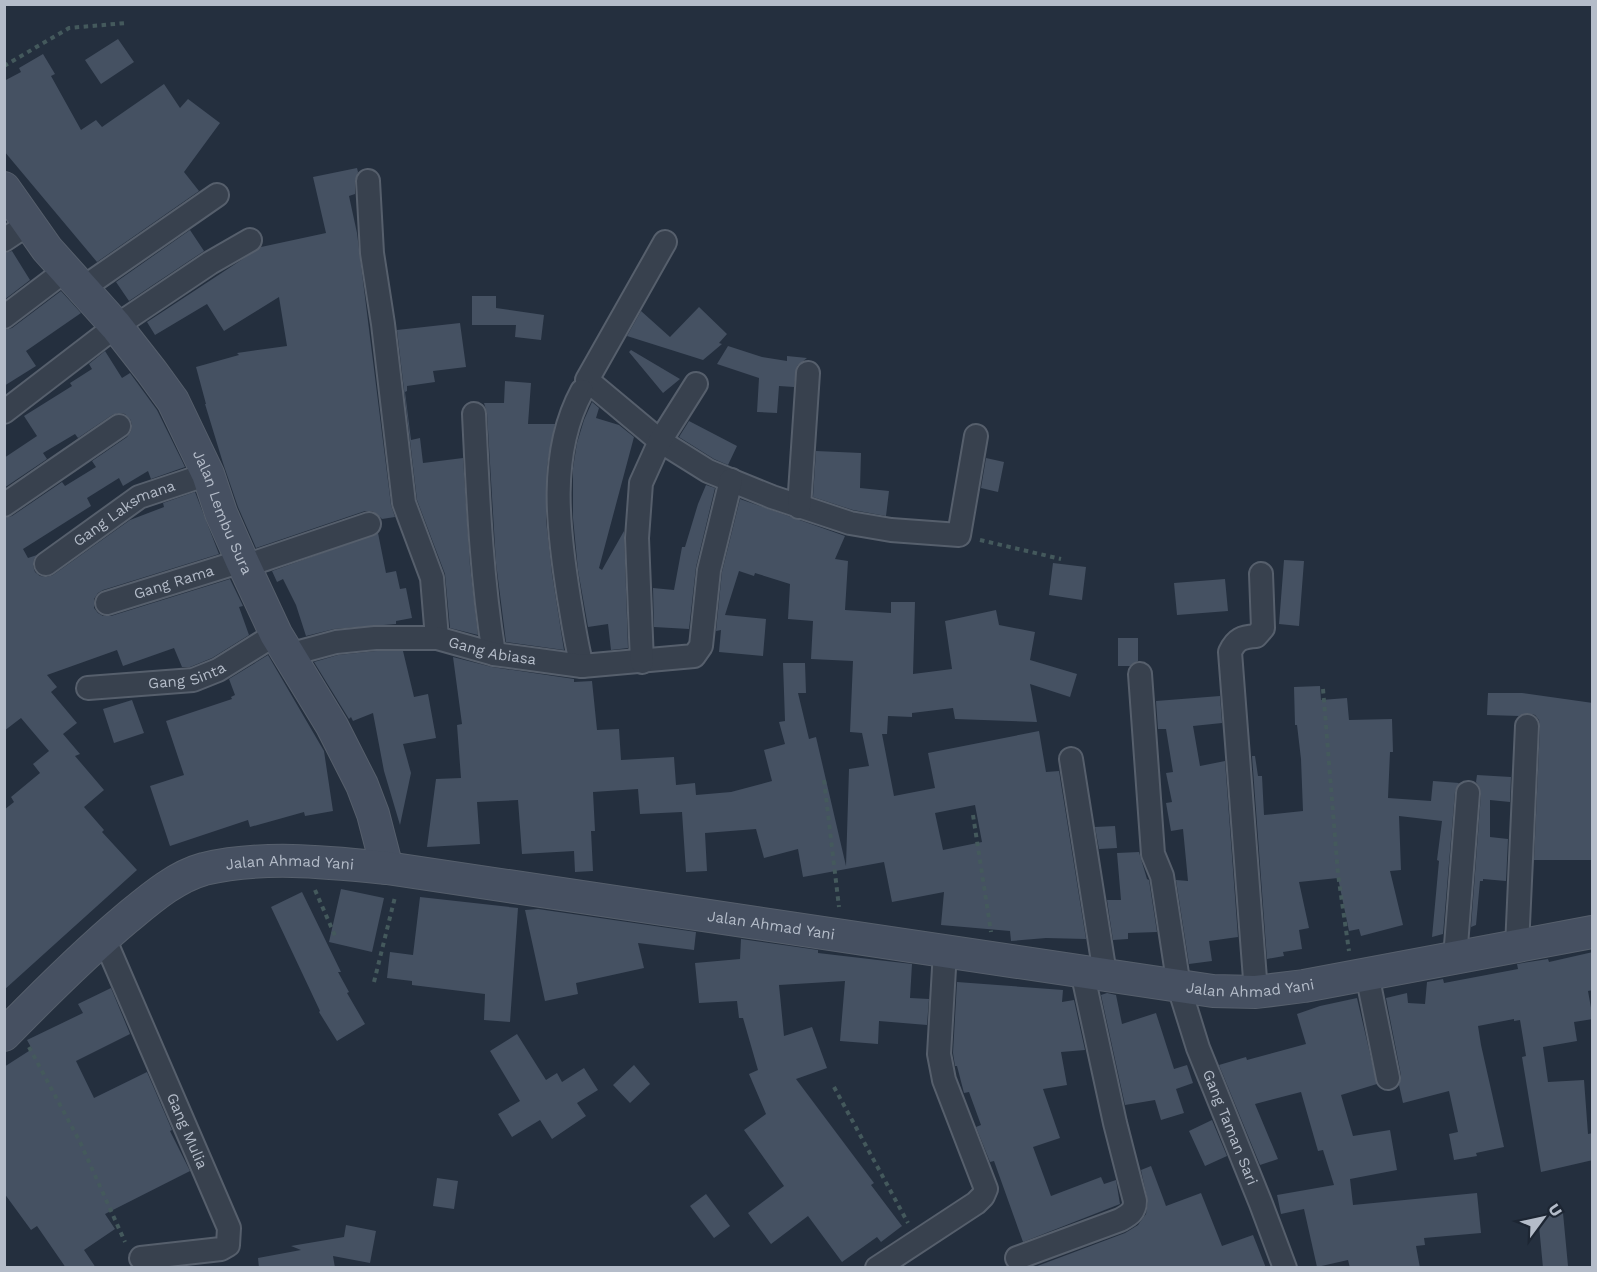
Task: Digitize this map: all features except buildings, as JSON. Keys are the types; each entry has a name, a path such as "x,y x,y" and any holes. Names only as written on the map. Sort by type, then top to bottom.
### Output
{"main road":[{"name":"Jalan Lembu Sura","path":"4,188 16,232 75,279 116,326 173,401 208,474 221,513 243,564 282,644 332,726 362,784 394,869"},
{"name":"Jalan Ahmad Yani","path":"10,1029 77,961 164,889 203,870 253,862 303,861 394,869 1213,991 1256,992 1360,976 1593,932"}],"street":[{"path":"368,181 372,253 404,503 432,578 437,638"},
{"path":"4,317 75,279 217,195"},
{"path":"4,412 116,326 210,263 250,240"},
{"path":"665,242 587,380 660,441 708,471 799,507 850,523 959,535 976,436"},
{"path":"799,507 808,373"},
{"path":"642,662 637,538 641,483 660,441 696,384"},
{"path":"582,391 573,407 563,438 558,495 563,562 582,666"},
{"path":"474,414 480,550 494,654"},
{"path":"4,505 119,426"},
{"name":"Gang Laksmana","path":"46,564 139,496 208,474"},
{"name":"Gang Abiasa","path":"282,644 360,639 437,638 494,654 582,666 690,658 701,646 709,570 731,480"},
{"name":"Gang Rama","path":"107,603 243,564 369,524"},
{"path":"1256,992 1230,652 1242,637 1256,636 1263,628 1261,574"},
{"name":"Gang Sinta","path":"88,688 194,680 282,644"},
{"name":"Gang Taman Sari","path":"1140,674 1153,854 1162,876 1179,987 1198,1048 1262,1204 1285,1268"},
{"path":"1517,947 1527,726"},
{"path":"1017,1258 1120,1220 1132,1213 1136,1201 1115,1123 1093,973 1071,759"},
{"path":"1455,958 1468,794"},
{"name":"Gang Mulia","path":"104,938 229,1228 228,1245 221,1249 141,1258"},
{"path":"877,1268 976,1203 986,1189 944,1080 939,1054 945,951"},
{"path":"1360,976 1388,1078"}],"path":[{"path":"4,66 69,28 126,23"},
{"path":"959,535 1061,558"},
{"path":"1323,689 1338,874 1360,976"},
{"path":"824,780 842,935"},
{"path":"973,815 996,959"},
{"path":"303,861 336,938"},
{"path":"374,982 394,869"},
{"path":"10,1029 80,1142 127,1245 135,1256 141,1258"},
{"path":"834,1087 918,1242"}]}
